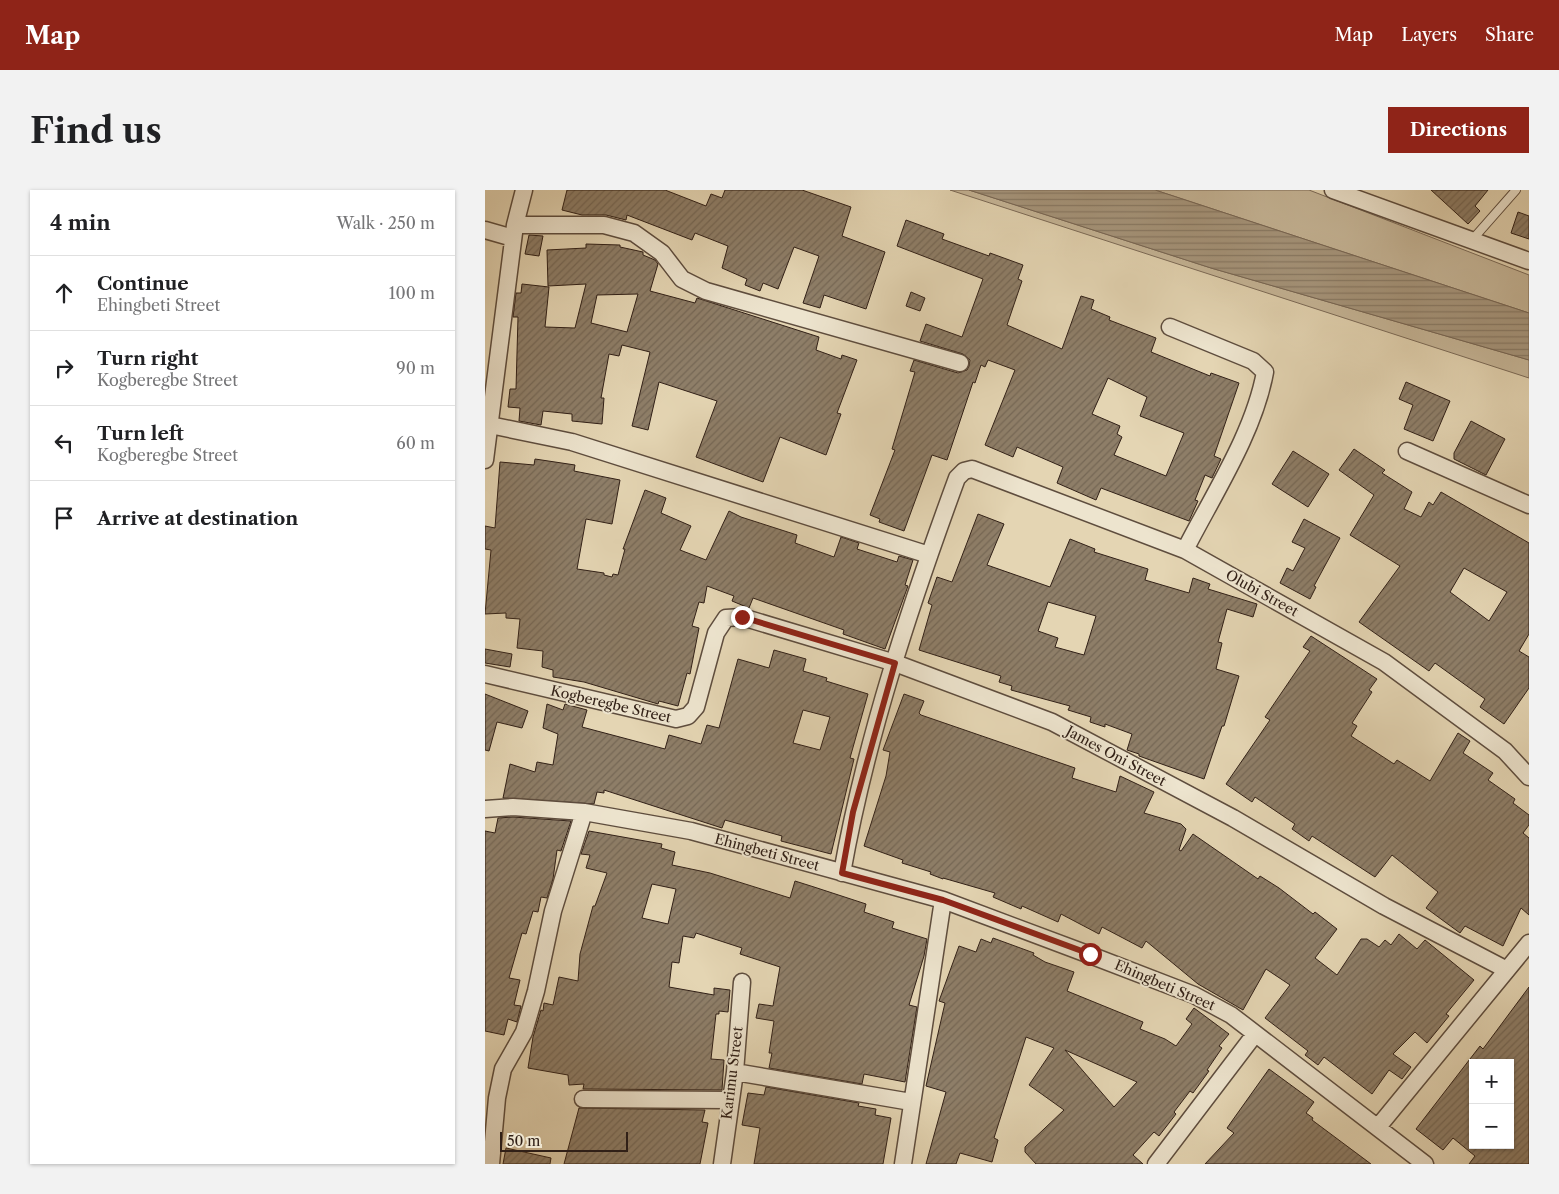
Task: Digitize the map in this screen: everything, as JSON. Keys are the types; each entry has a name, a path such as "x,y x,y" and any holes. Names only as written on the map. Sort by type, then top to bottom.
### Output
{"street":[{"path":"485,460 514,231 524,190"},
{"path":"1333,190 1529,261"},
{"path":"485,230 514,231 605,225 634,233 662,253 682,279 706,291 960,363"},
{"path":"1170,327 1253,361 1265,372 1263,385 1244,435 1185,550"},
{"path":"490,425 572,442 929,555 895,663 853,812 842,873"},
{"path":"1407,451 1529,505"},
{"name":"Olubi Street","path":"929,555 957,478 964,471 972,469 1185,550 1384,662 1505,751 1529,776"},
{"name":"Kogberegbe Street","path":"485,674 676,719 688,716 697,707 716,633 727,618 742,617 895,663"},
{"name":"James Oni Street","path":"895,663 1052,722 1233,818 1384,906 1507,970"},
{"name":"Ehingbeti Street","path":"485,809 513,807 583,812 691,831 943,900 1195,995 1231,1015 1425,1164"},
{"path":"491,1164 497,1098 503,1069 523,1032 535,991 553,911 583,812"},
{"path":"903,1164 943,900"},
{"path":"1378,1127 1529,943"},
{"name":"Karimu Street","path":"721,1164 729,1100 735,1072 742,982"},
{"path":"1162,1162 1255,1034"},
{"path":"735,1072 911,1102"},
{"path":"583,1099 729,1100"}],"lane":[{"path":"1472,240 1516,190"}],"shaded area":[{"path":"950,190 969,190 1211,268 1529,360 1529,378"},
{"path":"969,190 1155,190 1529,313 1529,360 1211,268"},
{"path":"1155,190 1309,190 1529,275 1529,313"}],"building":[{"path":"567,190 665,190 706,206 711,194 722,198 725,190 802,190 851,207 842,236 885,252 866,309 824,295 820,308 803,303 819,256 794,247 778,289 763,283 760,291 745,285 747,279 722,268 728,246 695,233 692,240 627,215 626,220 606,215 582,215 562,210"},
{"path":"1431,190 1488,190 1475,206 1480,211 1468,224"},
{"path":"1518,212 1529,216 1529,239 1511,233"},
{"path":"906,220 944,234 942,239 989,256 990,253 1023,265 1018,279 1022,281 1007,325 1062,349 1081,296 1094,300 1091,309 1110,317 1109,320 1156,338 1151,352 1210,376 1211,373 1239,383 1214,456 1221,459 1212,478 1205,475 1195,500 1198,501 1189,521 1101,488 1096,500 1057,483 1063,467 1017,447 1013,457 985,445 1015,370 988,360 985,367 981,365 975,383 973,382 947,460 932,455 904,531 879,522 880,519 870,515 895,450 892,449 915,372 910,371 914,360 958,373 967,370 969,366 970,360 963,354 920,341 926,324 962,337 983,279 897,246","holes":["1108,378 1147,397 1140,416 1184,433 1166,476 1114,455 1122,437 1117,434 1120,426 1092,414"]},
{"path":"529,235 543,236 539,256 525,254"},
{"path":"586,244 620,245 620,247 643,252 643,255 655,260 658,264 650,291 695,303 697,298 819,337 816,350 841,359 842,355 857,360 837,413 841,414 826,455 780,437 763,482 696,457 717,401 659,382 648,430 632,426 650,352 622,345 619,356 609,354 601,398 604,398 602,424 572,421 572,414 543,411 541,425 519,421 520,408 508,407 510,389 516,389 518,317 513,317 516,293 521,293 522,284 549,287 545,327 575,328 586,284 548,286 547,250 586,248","holes":["638,294 627,332 591,323 597,295"]},
{"path":"911,292 925,298 920,311 906,306"},
{"path":"1406,382 1450,401 1433,441 1404,429 1413,405 1399,399"},
{"path":"1471,421 1505,439 1486,475 1454,459 1454,453"},
{"path":"1354,449 1385,470 1382,473 1412,492 1404,509 1421,517 1429,502 1433,505 1441,492 1529,543 1529,634 1519,651 1529,657 1529,688 1504,724 1480,707 1485,699 1435,663 1429,671 1359,622 1400,566 1350,535 1374,495 1339,470","holes":["1464,568 1507,592 1489,621 1450,592"]},
{"path":"1293,451 1329,474 1308,507 1272,484"},
{"path":"535,459 575,465 574,471 620,480 612,524 586,519 577,569 604,573 604,575 612,577 613,574 618,575 625,549 623,549 645,490 666,498 661,513 691,526 680,550 706,560 729,511 741,517 797,535 795,543 834,557 841,537 859,543 857,549 897,562 899,556 913,560 905,585 908,586 885,649 843,634 844,630 753,598 749,608 732,601 734,596 707,586 704,603 699,602 692,626 699,628 690,674 687,673 678,706 659,701 658,704 584,682 553,677 553,670 542,667 543,651 517,648 520,619 506,618 506,613 485,614 491,550 485,549 485,526 495,528 500,462 534,465"},
{"path":"978,514 1004,524 987,565 1050,587 1070,539 1095,549 1094,552 1148,569 1145,580 1189,593 1193,578 1210,584 1208,589 1257,604 1253,617 1227,609 1218,642 1222,643 1216,669 1239,676 1224,726 1222,726 1204,779 1127,750 1132,734 1105,724 1105,727 1090,722 1091,717 1068,710 1070,706 1011,690 1012,686 999,682 1001,676 919,650 932,605 928,603 937,577 952,582","holes":["1048,602 1096,616 1084,655 1055,647 1058,638 1038,631"]},
{"path":"1304,519 1340,538 1314,586 1316,587 1310,599 1280,583 1287,568 1293,571 1305,548 1292,542"},
{"path":"1311,636 1377,679 1369,690 1372,692 1352,723 1357,726 1351,736 1394,764 1397,760 1430,781 1458,733 1470,741 1463,753 1493,773 1488,780 1515,799 1513,803 1529,815 1529,825 1523,833 1529,838 1529,915 1521,908 1503,946 1465,926 1460,933 1426,908 1438,892 1392,855 1375,877 1312,836 1309,841 1292,829 1295,824 1255,797 1252,802 1226,784 1270,720 1265,717 1310,651 1303,647"},
{"path":"485,649 512,654 510,667 485,663"},
{"path":"774,650 806,659 803,671 827,678 826,681 868,694 850,758 854,759 831,854 781,841 782,836 725,820 722,828 604,790 604,793 597,792 594,804 503,798 510,764 535,772 537,762 553,765 558,734 543,728 547,704 563,710 565,704 587,710 582,727 665,749 669,735 701,744 707,725 719,728 738,659 769,668","holes":["803,710 830,717 820,750 793,743"]},
{"path":"485,694 528,711 522,728 497,722 489,751 485,750"},
{"path":"904,694 924,701 919,713 921,715 1075,768 1072,778 1116,792 1120,776 1154,792 1144,813 1181,824 1186,829 1179,850 1181,851 1193,834 1258,879 1260,876 1279,888 1313,914 1315,912 1337,929 1315,958 1337,975 1361,939 1367,939 1379,947 1385,940 1391,945 1399,934 1417,949 1425,940 1474,980 1446,1014 1449,1016 1427,1043 1415,1032 1393,1054 1411,1067 1402,1079 1389,1070 1372,1094 1324,1057 1318,1065 1305,1055 1308,1051 1265,1018 1290,985 1266,969 1243,1010 1198,984 1146,941 1142,948 1102,927 1099,934 1061,914 1058,922 1022,906 1021,909 993,897 995,893 943,879 930,874 931,872 902,863 903,860 864,846 886,776 890,752 883,750"},
{"path":"513,817 571,821 561,851 557,850 553,879 547,898 541,897 538,912 533,911 526,934 522,933 509,978 520,980 514,1005 521,1006 517,1022 508,1019 504,1035 485,1031 485,831 495,833 498,818"},
{"path":"589,831 662,844 661,848 675,852 672,865 710,873 790,898 795,881 866,904 864,912 894,922 892,928 927,939 924,956 909,1005 917,1007 905,1082 864,1074 862,1084 769,1068 772,1053 769,1053 774,1021 756,1018 759,1004 773,1006 780,967 740,954 742,948 696,933 694,938 683,936 679,963 672,962 669,987 714,995 714,988 730,990 728,1012 719,1011 719,1014 716,1014 711,1059 724,1060 722,1090 583,1089 584,1084 569,1085 568,1075 528,1068 533,1037 541,1010 543,1011 544,1003 553,1005 559,977 578,981 580,954 593,906 595,906 607,873 586,868 590,855 581,854","holes":["652,884 676,889 668,924 642,918"]},
{"path":"993,938 1034,953 1033,955 1045,962 1074,972 1067,991 1143,1022 1140,1029 1165,1039 1176,1046 1192,1024 1186,1019 1194,1008 1229,1034 1219,1046 1222,1048 1207,1070 1209,1071 1193,1093 1190,1091 1174,1112 1176,1114 1159,1136 1154,1132 1133,1155 1143,1164 1036,1164 1025,1152 1025,1147 1064,1110 1029,1085 1054,1048 1026,1037 994,1138 998,1140 992,1162 960,1153 956,1164 926,1164 946,1092 926,1086 945,1003 939,1001 959,946 976,952 981,939 991,943","holes":["1065,1050 1137,1082 1114,1107"]},
{"path":"1529,987 1529,1164 1469,1164 1475,1156 1453,1138 1443,1150 1416,1129 1469,1060 1469,1149 1514,1149 1514,1059 1470,1059 1480,1046 1483,1049"},
{"path":"1269,1069 1314,1102 1306,1113 1313,1118 1312,1120 1371,1164 1205,1164 1234,1133 1227,1128"},
{"path":"766,1087 859,1103 858,1106 876,1109 875,1115 891,1118 883,1164 754,1164 760,1128 742,1125 748,1093 764,1095"},
{"path":"579,1108 705,1110 702,1122 708,1123 700,1164 564,1164"},
{"path":"506,1148 551,1158 550,1164 503,1164"}],"route":[{"path":"742,617 895,663 853,812 842,873 943,900 1090,954"}]}
